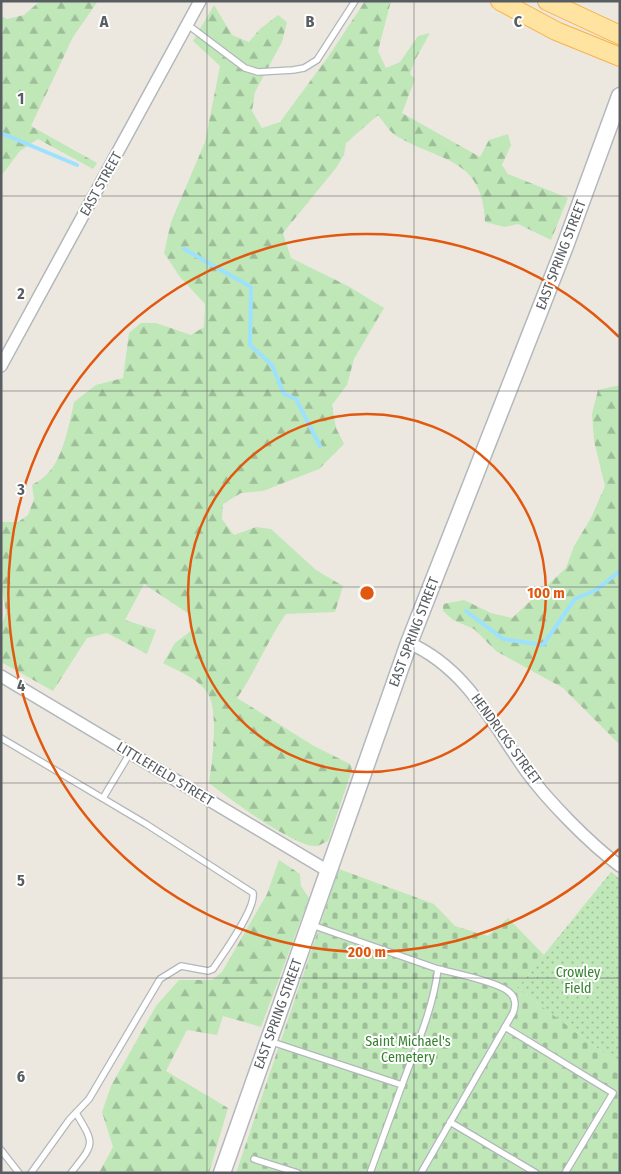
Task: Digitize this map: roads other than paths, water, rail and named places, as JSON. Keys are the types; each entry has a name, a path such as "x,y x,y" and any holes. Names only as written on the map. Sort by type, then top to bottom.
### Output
{"main road":[{"path":"500,1 556,30 620,57"},
{"path":"548,1 620,35"},
{"name":"EAST SPRING STREET","path":"222,1173 409,643 558,263 620,96"}],"street":[{"name":"EAST STREET","path":"1,366 200,1"},
{"name":"HENDRICKS STREET","path":"409,643 439,660 463,682 528,773 577,827 618,865"},
{"name":"LITTLEFIELD STREET","path":"1,676 328,871"}],"lane":[{"path":"188,25 245,68 265,72 293,70 304,68 317,60 355,1"},
{"path":"1,738 102,798 253,893 254,899 214,970 208,971 181,966 160,979 89,1099 76,1113 31,1173"},
{"path":"102,798 130,753"},
{"path":"310,924 438,969 508,991 514,998 515,1007 505,1027 421,1173"},
{"path":"370,1173 427,1018 436,985 438,969"},
{"path":"505,1027 613,1092 565,1173"},
{"path":"268,1040 402,1085"},
{"path":"70,1173 91,1144 90,1137 76,1113"},
{"path":"450,1122 536,1173"},
{"path":"1,1150 18,1173"},
{"path":"254,1159 298,1173"}],"waterway":[{"path":"1,133 77,165"},
{"path":"184,249 251,287 250,345 272,365 284,394 296,399 320,446"},
{"path":"466,611 503,639 543,645 575,599 596,590 620,571"}],"park label":[{"name":"Crowley Field","path":"578,980"},
{"name":"Saint Michael's Cemetery","path":"408,1050"}]}
